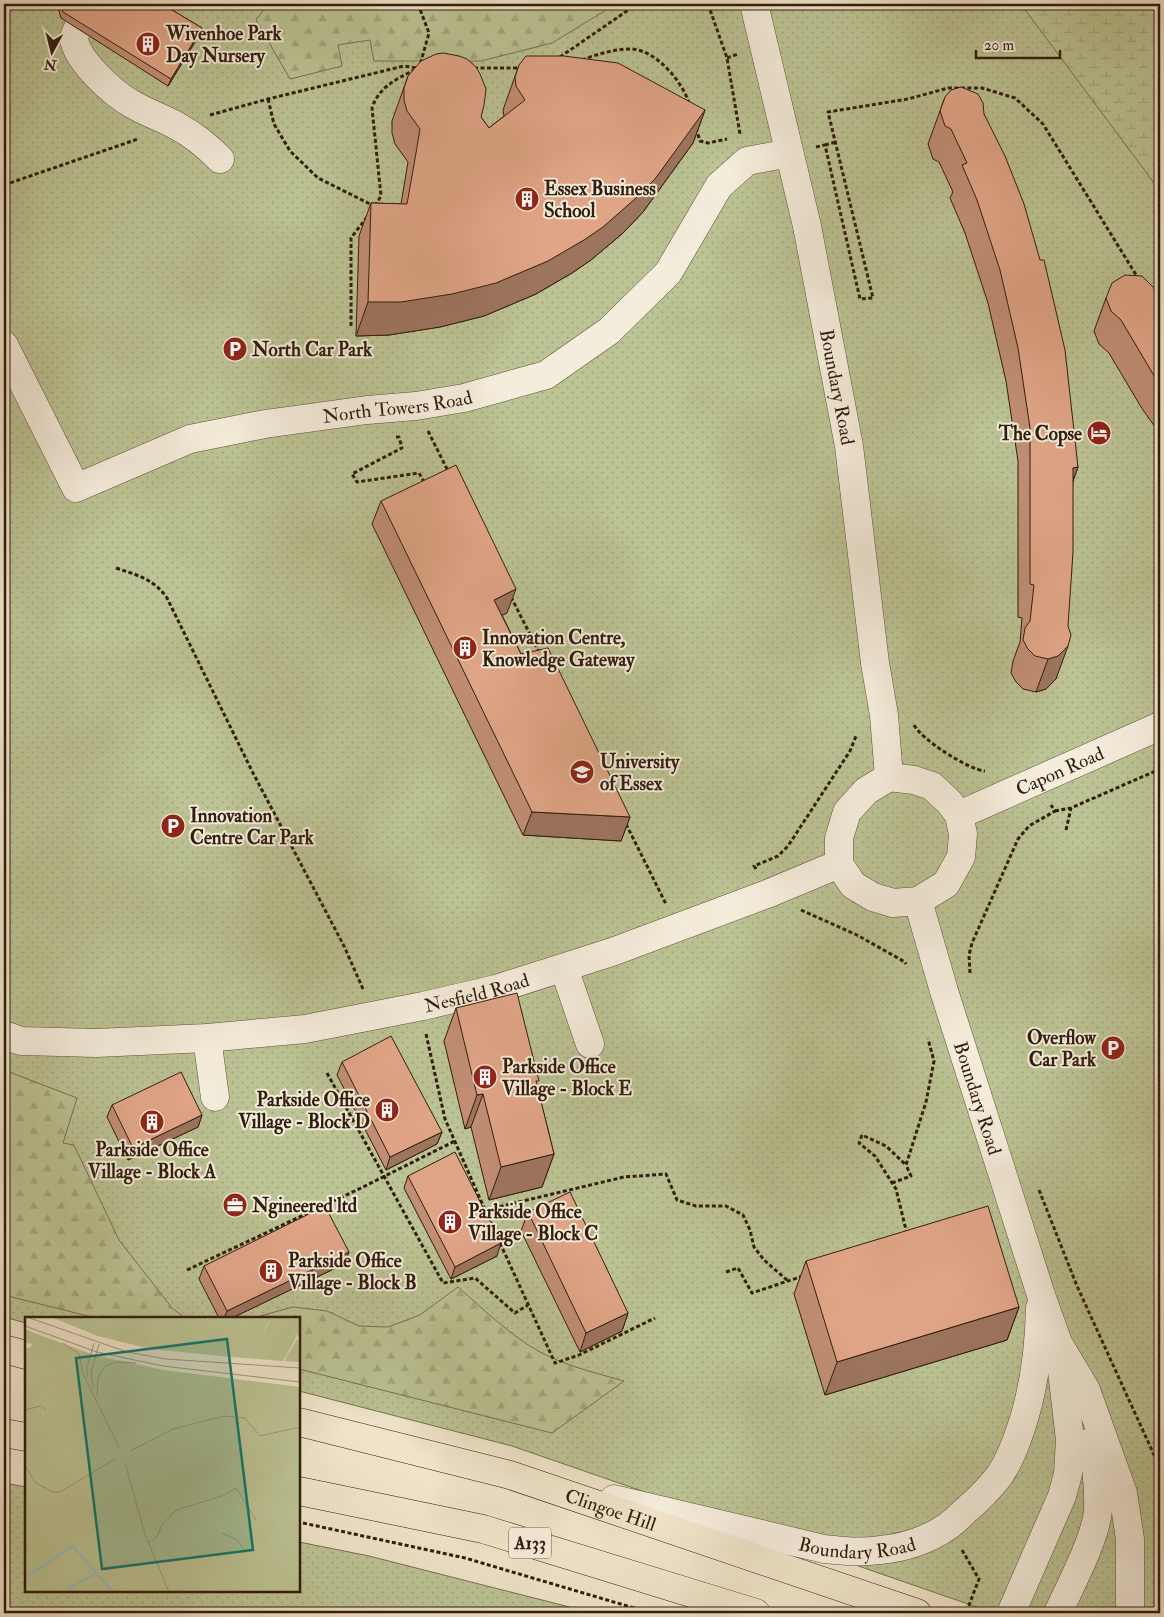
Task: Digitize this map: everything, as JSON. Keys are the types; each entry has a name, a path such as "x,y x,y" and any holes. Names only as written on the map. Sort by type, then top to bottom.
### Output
{"main road":[{"path":"4,1350 25,1355"},
{"name":"Clingoe Hill","path":"300,1422 510,1474 917,1613"},
{"path":"4,1433 25,1437"},
{"name":"A133","path":"300,1491 483,1529 756,1613"}],"street":[{"name":"Boundary Road","path":"754,4 780,106 789,153 807,226 849,446 874,663 884,715 889,777"},
{"path":"78,28 74,35 74,41 84,59 95,72 131,104 178,126 202,142 220,160"},
{"name":"North Towers Road","path":"4,345 76,488 190,439 265,424 367,410 416,406 464,398 546,375 609,331 668,273 719,186 747,161 789,153"},
{"name":"Capon Road","path":"959,815 1160,726"},
{"path":"889,777 914,780 932,786 949,802 959,815 962,834 961,857 946,884 918,901 893,904 873,897 854,884 838,864 839,838 847,812 866,791 889,777"},
{"name":"Nesfield Road","path":"4,1035 21,1041 96,1043 207,1038 305,1028 423,1006 496,990 564,968 767,894 838,864"},
{"name":"Boundary Road","path":"918,901 944,990 1041,1296 1058,1343 1086,1390 1123,1492 1130,1539 1130,1613"},
{"path":"564,968 590,1044"},
{"path":"207,1038 215,1097"},
{"name":"Boundary Road","path":"510,1474 824,1549 855,1552 903,1546 948,1527 977,1501 1000,1475 1014,1449 1027,1411 1035,1378 1040,1341 1041,1296"},
{"name":"Boundary Road","path":"1011,1613 1062,1496 1068,1474 1070,1440 1058,1343"},
{"name":"Boundary Road","path":"1058,1613 1090,1542 1098,1512 1097,1477 1086,1390"}],"path":[{"path":"351,326 351,238 381,196 372,108 375,100 389,83 419,68 429,34 418,4"},
{"path":"562,61 555,60 636,4"},
{"path":"696,125 700,140 708,143 740,137 727,58 708,4"},
{"path":"576,61 617,50 634,49 652,57 674,75 683,88 691,110"},
{"path":"4,185 178,126 268,99 404,66 428,68"},
{"path":"466,68 523,68"},
{"path":"824,144 860,299 873,298 828,112 908,99 948,88 982,88 1015,98 1043,124 1140,281"},
{"path":"268,99 274,124 290,151 318,178 382,211"},
{"path":"789,153 836,142"},
{"path":"416,406 450,476"},
{"path":"391,438 399,437 402,448 352,474 357,482 419,473 424,483 433,481"},
{"path":"116,568 144,578 160,587 167,598 253,773 344,946 364,992"},
{"path":"509,592 540,654"},
{"path":"767,894 754,866 778,856 788,846 850,751 860,719 908,713 916,729 931,743 978,771 988,772"},
{"path":"944,990 970,983 969,955 972,943 1018,839 1029,826 1055,811 1071,808 1160,770"},
{"path":"1037,781 1055,811"},
{"path":"1066,830 1071,808"},
{"path":"626,824 666,904"},
{"path":"796,909 804,910 858,935 905,962 908,966"},
{"path":"423,1006 424,1022 445,1119 493,1228"},
{"path":"906,1165 926,1102 934,1061 926,1033"},
{"path":"327,1074 443,1283 475,1278 515,1313 528,1305"},
{"path":"892,1183 911,1176 906,1165 886,1146 862,1135 859,1143 875,1156 892,1183 896,1189 909,1242"},
{"path":"187,1270 384,1177 454,1141"},
{"path":"485,1210 624,1177 666,1174 677,1200 696,1206 726,1206 743,1215 750,1230 754,1247 764,1260 788,1281"},
{"path":"1039,1188 1077,1286 1160,1468"},
{"path":"497,1236 555,1363 579,1355 655,1318"},
{"path":"726,1272 738,1268 752,1293 806,1275"},
{"path":"300,1522 465,1558 651,1613"},
{"path":"948,1527 979,1579 966,1613"}],"green space":[{"name":"University of Essex","path":"4,4 1160,4 1160,1613 994,1613 512,1446 300,1391 300,1317 25,1317 25,1323 4,1317"},
{"path":"268,4 616,4 552,43 481,61 374,61 370,40 338,45 342,66 290,79 256,20"},
{"path":"1023,4 1160,4 1160,191 1026,11"},
{"path":"4,1070 77,1098 63,1143 74,1145 119,1240 172,1308 184,1317 92,1317 4,1295"},
{"path":"458,1287 529,1346 571,1365 624,1381 552,1433 300,1369 300,1317 257,1317 293,1307 327,1311 359,1326 388,1327 420,1315"},
{"path":"4,1483 25,1487 25,1592 300,1592 300,1542 369,1556 593,1613 4,1613"}],"building":[{"name":"Wivenhoe Park Day Nursery","path":"61,4 162,4 202,28 171,79 63,12"},
{"name":"Essex Business School","path":"443,53 467,59 476,67 486,89 481,117 489,128 525,100 516,86 515,77 519,65 526,56 564,56 618,63 705,110 655,179 635,199 603,227 548,261 496,283 452,294 401,302 368,302 371,203 407,204 416,153 420,129 407,111 404,100 404,88 408,76 421,61"},
{"path":"961,87 978,94 983,103 984,114 1005,156 1024,204 1040,260 1044,260 1065,350 1078,467 1073,468 1073,552 1068,626 1071,635 1068,646 1058,656 1048,659 1035,656 1023,640 1025,628 1030,621 1034,585 1030,584 1030,428 1018,348 1000,270 977,200 962,165 967,163 951,129 945,126 940,111 945,97 951,90"},
{"path":"1125,275 1142,276 1154,288 1156,300 1160,308 1160,384 1121,320 1111,311 1106,298 1112,283"},
{"name":"Innovation Centre, Knowledge Gateway","path":"456,465 516,589 494,600 521,654 548,648 630,817 532,812 381,501"},
{"path":"517,993 539,1081 536,1081 554,1154 501,1167 483,1094 477,1095 456,1008"},
{"name":"Parkside Office Village - Block D","path":"391,1036 442,1132 390,1157 342,1062"},
{"name":"Parkside Office Village - Block A","path":"181,1072 202,1115 133,1148 112,1105"},
{"name":"Parkside Office Village - Block C","path":"455,1152 501,1243 455,1267 408,1176"},
{"path":"570,1192 628,1313 586,1333 528,1212"},
{"name":"Parkside Office Village - Block B","path":"325,1206 349,1252 227,1311 204,1266"},
{"path":"988,1206 1019,1307 837,1362 806,1261"}],"place":[{"name":"Wivenhoe Park Day Nursery","path":"148,44"},
{"name":"Essex Business School","path":"527,199"},
{"name":"North Car Park","path":"235,349"},
{"name":"The Copse","path":"1099,433"},
{"name":"Innovation Centre, Knowledge Gateway","path":"465,648"},
{"name":"University of Essex","path":"582,772"},
{"name":"Innovation Centre Car Park","path":"173,826"},
{"name":"Overflow Car Park","path":"1113,1048"},
{"name":"Parkside Office Village - Block E","path":"485,1077"},
{"name":"Parkside Office Village - Block D","path":"387,1110"},
{"name":"Parkside Office Village - Block A","path":"152,1122"},
{"name":"Ngineered ltd","path":"235,1205"},
{"name":"Parkside Office Village - Block C","path":"450,1222"},
{"name":"Parkside Office Village - Block B","path":"271,1271"}]}
